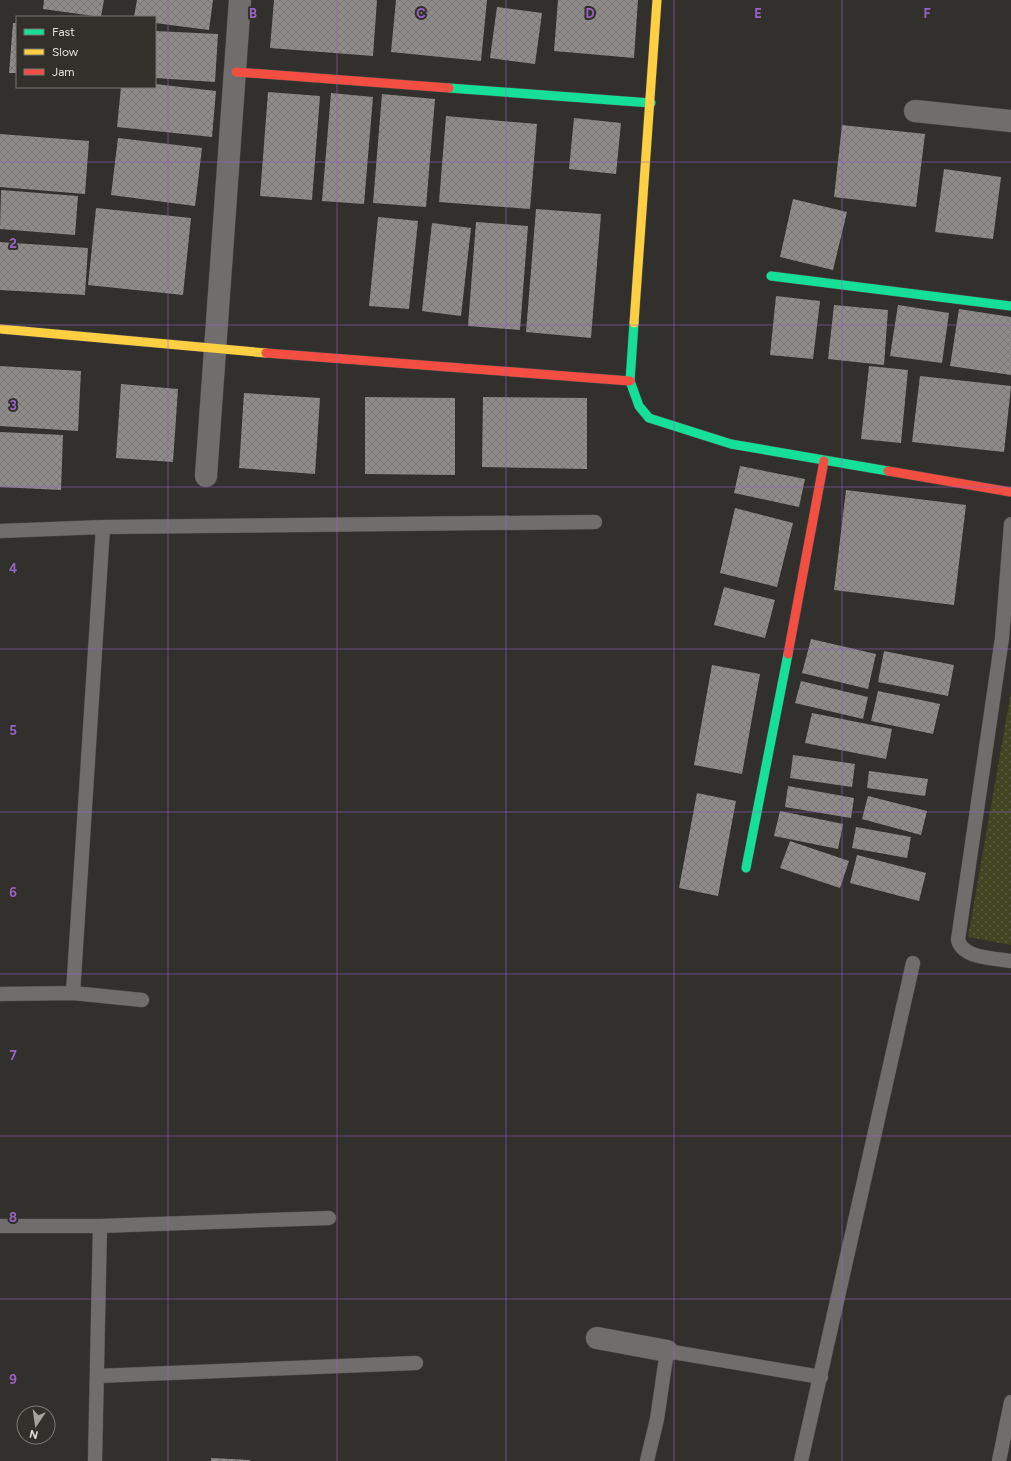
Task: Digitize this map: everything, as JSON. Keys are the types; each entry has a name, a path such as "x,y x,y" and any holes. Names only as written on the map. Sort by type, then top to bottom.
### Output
{"street":[{"path":"206,476 240,0"},
{"path":"657,0 651,103 630,381 639,406 649,418 731,444 1011,492"},
{"path":"236,72 651,103"},
{"path":"915,111 1011,121"},
{"path":"771,276 1011,306"},
{"path":"0,329 215,349 630,381"},
{"path":"746,868 785,672 824,461"},
{"path":"597,1338 668,1351"}],"lane":[{"path":"0,531 103,527 595,522"},
{"path":"1011,524 1007,639 958,940 959,945 968,953 1011,961"},
{"path":"73,993 103,527"},
{"path":"801,1461 913,963"},
{"path":"0,994 73,993 142,1000"},
{"path":"0,1226 100,1226 329,1218"},
{"path":"95,1461 100,1226"},
{"path":"648,1461 657,1419 668,1351 821,1377"},
{"path":"97,1376 416,1363"},
{"path":"999,1461 1011,1402"}],"green space":[{"path":"1011,692 1011,945 968,937"}],"building":[{"path":"44,0 104,0 101,16 43,9"},
{"path":"137,0 213,0 209,30 156,23 156,16 134,16"},
{"path":"274,0 377,0 373,56 270,48"},
{"path":"396,0 487,0 481,61 391,52"},
{"path":"558,0 638,0 634,58 554,51"},
{"path":"497,7 542,13 535,64 490,58"},
{"path":"13,23 16,23 16,73 9,73"},
{"path":"156,31 218,34 215,82 156,78"},
{"path":"156,84 216,91 212,137 117,127 121,88 156,88"},
{"path":"268,92 320,96 312,200 260,196"},
{"path":"331,93 373,97 364,204 322,201"},
{"path":"382,94 435,99 426,207 373,203"},
{"path":"446,116 537,124 530,209 439,202"},
{"path":"574,118 621,123 616,174 569,169"},
{"path":"842,125 925,134 916,207 834,197"},
{"path":"0,134 89,141 85,194 0,187"},
{"path":"118,138 202,148 195,206 111,195"},
{"path":"944,169 1001,177 993,239 935,232"},
{"path":"1,190 78,196 75,235 0,229"},
{"path":"793,199 847,212 833,270 780,257"},
{"path":"96,208 191,218 183,295 88,285"},
{"path":"536,209 601,214 591,338 526,332"},
{"path":"378,217 418,221 409,309 369,306"},
{"path":"476,222 528,226 520,330 468,326"},
{"path":"432,223 471,228 461,316 422,311"},
{"path":"0,242 88,248 85,295 0,290"},
{"path":"776,296 820,301 813,359 770,355"},
{"path":"834,305 888,310 884,365 828,359"},
{"path":"898,305 949,313 942,363 890,356"},
{"path":"959,309 1011,317 1011,375 950,366"},
{"path":"0,366 81,371 78,431 0,426"},
{"path":"869,366 908,370 901,443 861,439"},
{"path":"920,376 1011,386 1004,452 912,442"},
{"path":"121,384 178,389 173,462 116,458"},
{"path":"244,393 320,398 315,474 239,468"},
{"path":"365,397 455,398 455,475 365,474"},
{"path":"483,397 587,398 587,469 482,467"},
{"path":"0,432 63,435 61,490 0,487"},
{"path":"740,466 805,479 799,507 734,493"},
{"path":"846,490 966,505 954,605 834,590"},
{"path":"735,508 793,523 777,587 720,573"},
{"path":"724,587 775,600 765,638 714,625"},
{"path":"811,639 876,654 868,689 802,673"},
{"path":"884,651 954,665 948,696 878,682"},
{"path":"712,665 760,674 742,774 694,765"},
{"path":"801,681 868,697 863,719 795,703"},
{"path":"878,691 940,704 933,734 871,721"},
{"path":"812,713 892,729 886,759 805,743"},
{"path":"793,755 855,764 852,787 790,778"},
{"path":"869,771 928,779 925,796 867,788"},
{"path":"788,786 854,798 851,818 785,807"},
{"path":"697,793 736,801 718,896 679,888"},
{"path":"868,796 927,811 921,835 862,819"},
{"path":"780,811 843,824 838,849 774,836"},
{"path":"856,827 911,837 907,858 852,848"},
{"path":"790,841 849,861 840,888 780,868"},
{"path":"857,855 926,873 919,901 850,883"},
{"path":"211,1458 250,1460 250,1461 211,1461"}],"traffic: fast":[{"path":"449,88 651,103"},
{"path":"771,276 1011,306"},
{"path":"634,323 630,381 639,406 649,418 731,444 888,471"},
{"path":"746,868 788,654"}],"traffic: slow":[{"path":"634,323 657,0"},
{"path":"0,329 266,353"}],"traffic: jam":[{"path":"236,72 449,88"},
{"path":"266,353 630,381"},
{"path":"788,654 824,461"},
{"path":"888,471 1011,492"}]}
